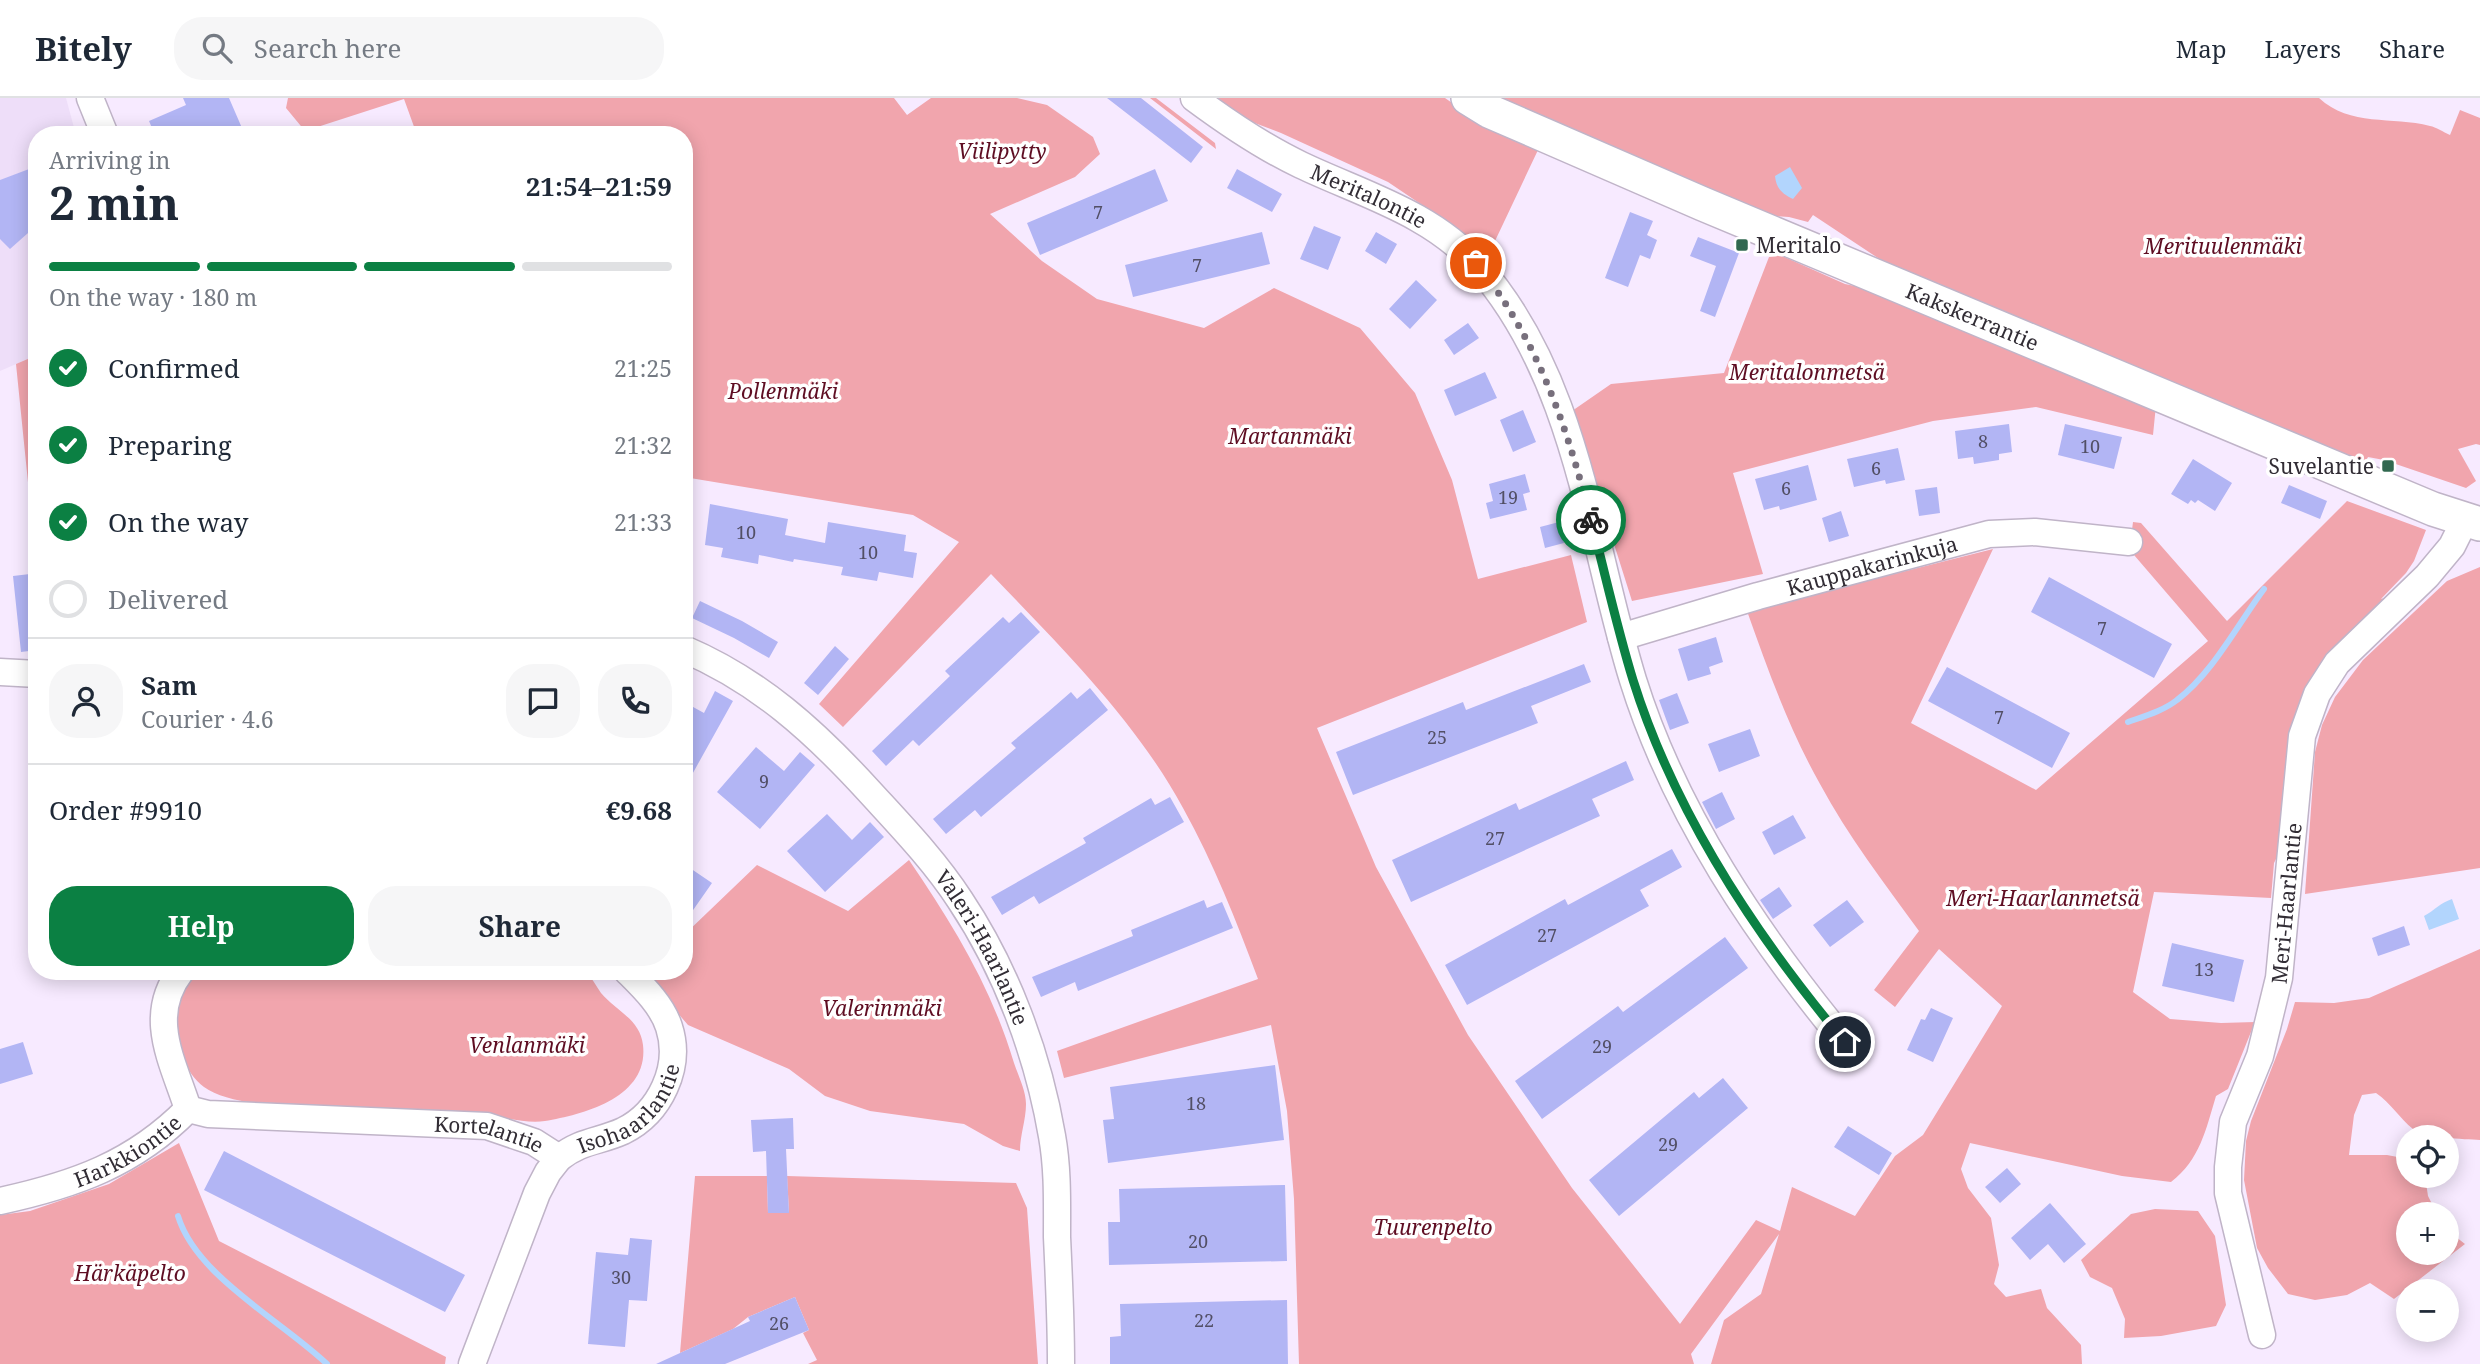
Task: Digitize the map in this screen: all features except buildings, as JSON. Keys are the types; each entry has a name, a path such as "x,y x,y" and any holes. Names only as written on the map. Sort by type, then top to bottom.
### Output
{"street":[{"path":"90,98 101,126"},
{"name":"Meritalontie","path":"1194,98 1265,147 1399,207 1428,224 1476,263 1493,284 1531,346 1574,453 1634,682 1659,747 1712,854 1768,942 1845,1042"},
{"name":"Kakskerrantie","path":"1468,98 1489,111 1679,193 2280,446 2433,509 2473,522"},
{"name":"Meri-Haarlantie","path":"2262,1335 2228,1193 2228,1167 2233,1122 2260,1056 2279,978 2302,736 2318,692 2337,663 2427,576 2473,522"},
{"name":"Kauppakarinkuja","path":"1621,637 1725,605 1989,534 2035,532 2129,542"},
{"name":"Valeri-Haarlantie","path":"693,654 743,680 790,712 818,737 935,865 982,936 1021,1022 1039,1072 1052,1137 1056,1181 1061,1364"},
{"path":"0,672 28,674"},
{"name":"Harkkiontie","path":"0,1201 78,1181 110,1167 166,1132 188,1109 163,1034 162,1015 174,980"},
{"name":"Isohaarlantie","path":"559,1158 572,1149 624,1130 640,1120 655,1104 670,1074 673,1055 669,1025 656,1003 635,980"},
{"name":"Kortelantie","path":"188,1109 208,1114 487,1126 534,1142 559,1158 537,1194 472,1364"}],"shaded area":[{"path":"0,98 66,98 74,126 28,126 28,359 0,371"}],"green space":[{"path":"288,98 894,98 907,115 931,98 1017,98 1047,105 1093,137 1100,154 1075,177 990,214 1042,261 1097,299 1204,328 1274,288 1360,328 1415,393 1452,480 1478,579 1571,555 1587,622 1317,728 1376,867 1468,1035 1572,1188 1680,1324 1756,1220 1780,1231 1792,1187 1855,1216 1895,1156 1923,1135 2002,1006 1939,949 1895,1007 1874,990 1919,931 1854,841 1820,784 1789,721 1747,611 1993,549 1911,723 2036,790 2208,641 2134,555 2129,554 2133,522 2141,523 2227,621 2347,501 2426,530 2414,561 2381,599 2391,596 2331,661 2284,843 2274,863 2271,898 2154,892 2133,992 2170,1019 2221,1023 2255,1022 2228,1089 2216,1096 2201,1143 2189,1164 2171,1182 2122,1176 1970,1143 1961,1169 1968,1188 1991,1218 1999,1265 1994,1284 2006,1297 2041,1289 2047,1308 2081,1345 2082,1364 1711,1364 1724,1320 1761,1294 1779,1234 1691,1354 1694,1364 1299,1364 1294,1199 1287,1111 1271,1025 1064,1078 1057,1051 1258,979 1205,850 1183,808 1143,745 1095,685 991,574 843,727 819,704 959,542 913,515 693,478 693,126 414,126 404,99 320,126 301,126 286,108"},
{"path":"1150,98 1156,98 1215,143 1216,149"},
{"path":"1218,98 1445,98 1468,114 1538,150 1486,260 1428,209 1388,182 1244,119"},
{"name":"Merituulenmäki","path":"1502,98 2319,98 2331,107 2358,117 2416,123 2437,128 2450,135 2460,110 2480,118 2480,445 2458,449 2476,481 2466,488 2384,460 2350,458 1884,262 1813,215 1808,222 1773,216 1514,108"},
{"name":"Meritalonmetsä","path":"1780,255 1845,284 1884,292 2156,405 2153,435 2036,407 1933,421 1733,473 1763,574 1632,601 1572,411 1611,384 1724,373 1769,257"},
{"path":"28,359 28,482 16,364"},
{"path":"2480,567 2480,868 2305,894 2315,752 2322,725 2335,697 2363,660 2447,581"},
{"name":"Valerinmäki","path":"909,860 969,957 1005,1035 1026,1099 1020,1151 1003,1146 964,1124 870,1111 825,1096 789,1069 688,1025 649,980 693,980 693,926 757,865 848,911"},
{"path":"2480,949 2480,1140 2459,1139 2459,1125 2408,1125 2376,1093 2362,1095 2354,1115 2349,1155 2396,1157 2396,1188 2427,1188 2431,1202 2396,1202 2396,1265 2438,1265 2420,1279 2396,1279 2394,1299 2370,1283 2347,1295 2315,1300 2288,1294 2257,1248 2244,1180 2246,1141 2251,1121 2295,1002 2334,1003 2369,998"},
{"name":"Venlanmäki","path":"192,980 592,980 601,993 637,1028 643,1045 642,1063 636,1078 611,1100 595,1108 538,1122 487,1116 251,1103 217,1094 204,1087 188,1069 178,1044 175,1018 184,988"},
{"name":"Härkäpelto","path":"179,1143 219,1241 446,1357 445,1364 0,1364 0,1215 30,1211 109,1184"},
{"path":"695,1176 767,1176 768,1213 789,1212 787,1176 1016,1183 1027,1208 1038,1364 808,1364 817,1360 803,1333 809,1330 795,1297 748,1317 733,1329 680,1353"},
{"path":"2155,1209 2198,1211 2215,1236 2226,1305 2216,1326 2161,1336 2124,1338 2125,1319 2112,1288 2090,1277 2081,1260 2131,1214"}],"water":[{"path":"1790,167 1802,188 1793,199 1780,190 1775,176"},
{"path":"2452,899 2459,919 2429,930 2424,916"}],"waterway":[{"path":"2128,722 2166,707 2190,689 2213,663 2264,589"},
{"path":"178,1216 188,1238 221,1278 327,1364"}],"way so far":[{"path":"1476,263 1511,312 1544,375 1574,453 1591,520"}],"place":[{"name":"Meritalo","path":"1742,245"},
{"name":"Suvelantie","path":"2388,466"}],"route":[{"path":"1591,520 1634,682 1668,768 1712,854 1739,898 1768,942 1845,1042"}],"park label":[{"name":"Viilipytty","path":"1002,151"},
{"name":"Pollenmäki","path":"783,391"},
{"name":"Martanmäki","path":"1290,436"},
{"name":"Meri-Haarlanmetsä","path":"2043,898"},
{"name":"Tuurenpelto","path":"1433,1227"}]}
